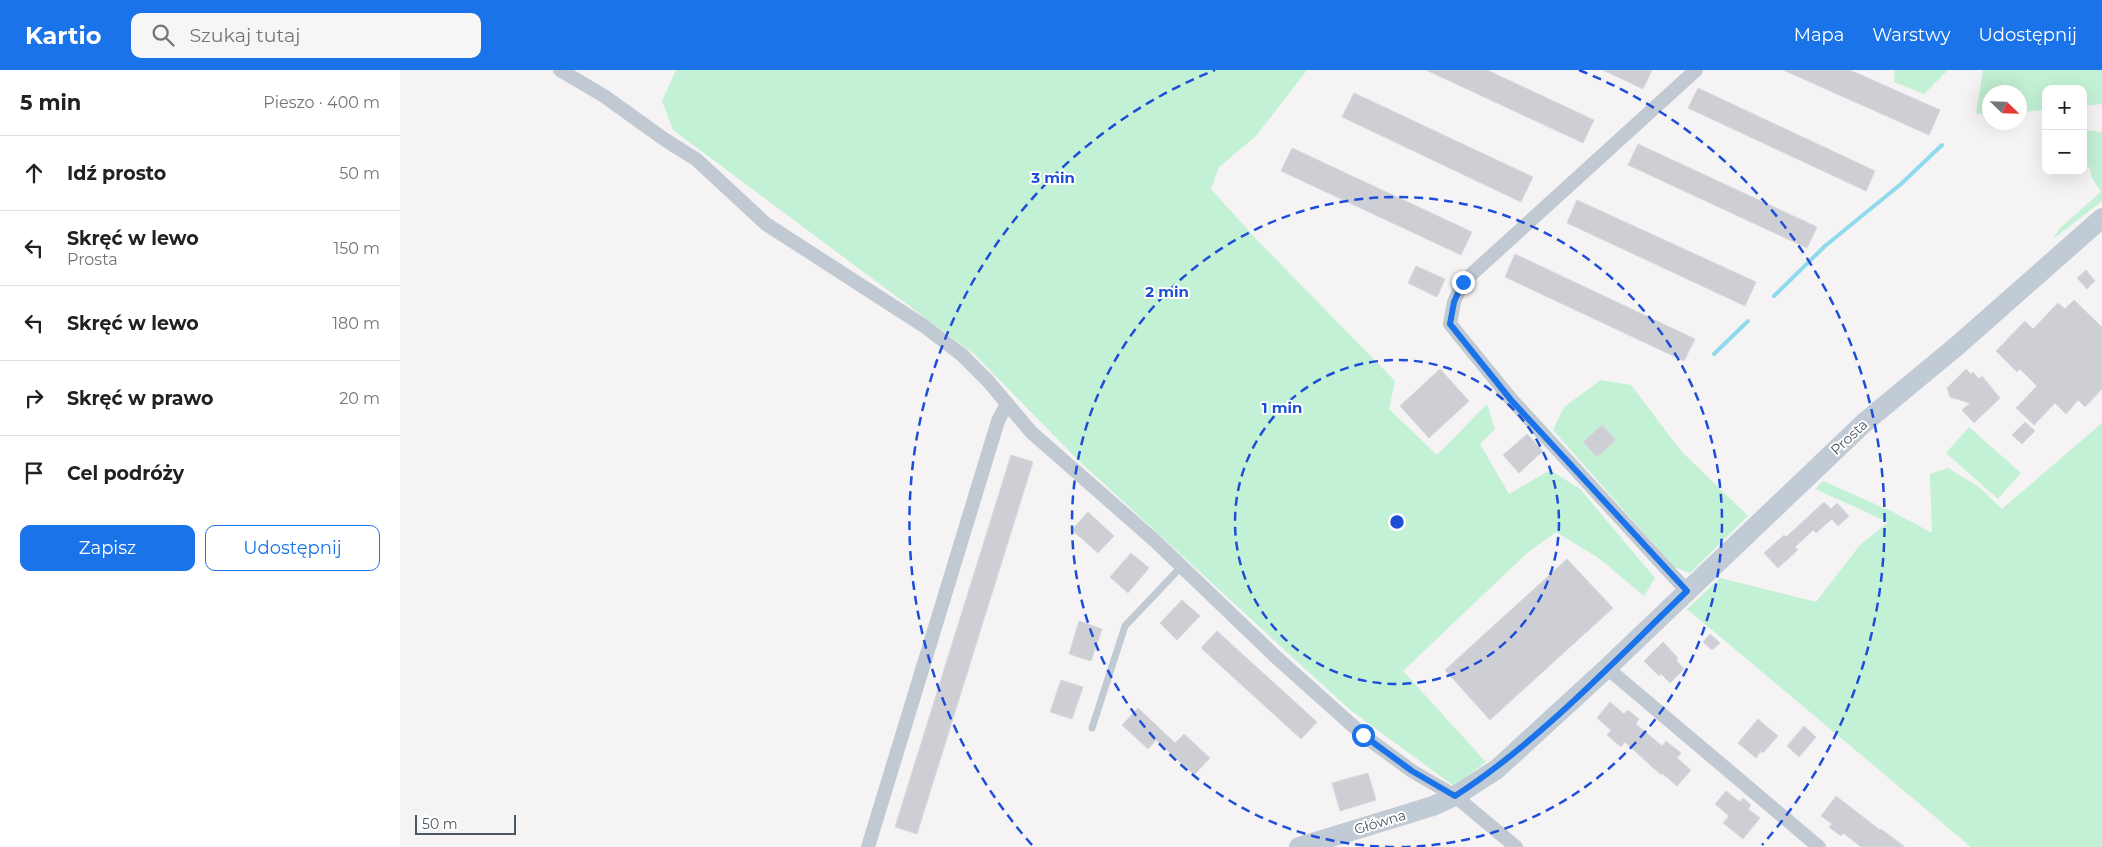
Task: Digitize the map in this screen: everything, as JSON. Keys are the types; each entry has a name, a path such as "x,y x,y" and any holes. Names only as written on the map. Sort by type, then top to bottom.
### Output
{"street":[{"path":"560,70 604,96 697,160 766,224 945,341 975,368 1037,438 1154,540 1277,658 1370,741 1412,771 1455,796 1516,847"},
{"path":"1687,591 1511,400 1450,324 1454,302 1463,282 1696,70"},
{"name":"Prosta","path":"1433,806 1455,796 1497,768 1607,668 1864,422 1958,345 2102,218"},
{"path":"868,847 995,430 1007,404"},
{"path":"1607,668 1819,847"},
{"name":"Główna","path":"1300,847 1433,806"}],"lane":[{"path":"1092,728 1125,626 1181,567"}],"green space":[{"path":"676,70 1307,70 1256,136 1219,167 1211,189 1258,241 1395,381 1389,409 1437,455 1487,404 1495,429 1480,444 1509,494 1550,470 1580,489 1655,578 1644,596 1600,559 1556,532 1527,553 1403,671 1486,762 1454,786 1349,709 1077,459 975,355 673,130 662,101"},
{"path":"1895,70 1948,70 1924,94 1894,82"},
{"path":"1983,70 2102,70 2102,104 2087,106 2087,85 2042,85 2042,110 2027,111 2027,85 1982,85 1982,114 1976,114"},
{"path":"2087,130 2102,132 2102,201 2053,239 2059,229 2101,192 2092,178 2090,168 2087,166"},
{"path":"1601,380 1631,385 1681,451 1748,516 1690,573 1674,567 1553,430 1564,407"},
{"path":"2102,423 2102,847 1971,847 1687,609 1720,578 1816,602 1860,545 1888,522 1815,489 1823,481 1893,512 1932,533 1930,474 1948,468 1979,487 2002,509"},
{"path":"1969,427 2021,473 1998,499 1946,453"}],"building":[{"path":"1426,70 1487,70 1594,120 1583,143"},
{"path":"1603,70 1652,70 1643,89"},
{"path":"1783,70 1850,70 1940,110 1929,135"},
{"path":"1698,88 1875,171 1866,191 1688,108"},
{"path":"1354,93 1533,177 1521,202 1342,117"},
{"path":"1638,144 1817,227 1807,248 1628,165"},
{"path":"1292,148 1472,232 1461,255 1281,171"},
{"path":"1577,200 1756,282 1745,306 1567,223"},
{"path":"1515,254 1695,339 1684,361 1505,277"},
{"path":"1416,266 1445,279 1437,297 1408,283"},
{"path":"2086,270 2095,281 2087,289 2077,278"},
{"path":"2074,300 2102,327 2102,389 2085,407 2078,400 2066,414 2055,403 2034,425 2016,408 2037,386 2020,369 2017,372 1996,351 2025,321 2033,329 2058,303 2065,309"},
{"path":"1440,369 1469,401 1429,438 1400,406"},
{"path":"1966,369 1971,374 1973,372 1979,379 1982,376 2000,398 1974,423 1962,410 1970,403 1950,397 1947,388"},
{"path":"2025,422 2035,431 2022,444 2012,435"},
{"path":"1602,425 1616,440 1597,457 1583,442"},
{"path":"1527,434 1543,451 1519,473 1503,455"},
{"path":"1011,455 1033,462 917,834 895,827"},
{"path":"1824,502 1831,509 1837,503 1849,516 1838,526 1832,519 1816,533 1813,530 1795,547 1798,550 1778,568 1764,553 1784,535 1786,537"},
{"path":"1088,512 1114,536 1098,553 1072,530"},
{"path":"1131,553 1149,568 1128,593 1110,577"},
{"path":"1567,559 1613,608 1490,720 1445,670"},
{"path":"1182,600 1200,616 1177,640 1160,623"},
{"path":"1079,621 1102,629 1091,661 1069,654"},
{"path":"1217,631 1317,722 1301,739 1201,648"},
{"path":"1710,634 1720,643 1712,650 1703,642"},
{"path":"1663,642 1678,658 1676,660 1684,669 1670,683 1661,674 1659,676 1644,661"},
{"path":"1061,680 1083,687 1072,719 1050,712"},
{"path":"1610,702 1624,714 1628,710 1639,719 1636,724 1662,746 1666,741 1681,753 1677,758 1691,770 1677,786 1662,773 1661,775 1625,742 1621,747 1607,735 1611,730 1597,718"},
{"path":"1138,708 1175,743 1184,734 1210,758 1194,775 1156,740 1148,749 1122,725"},
{"path":"1758,719 1778,736 1756,758 1738,743"},
{"path":"1804,726 1816,737 1799,757 1787,746"},
{"path":"1368,773 1376,800 1340,811 1332,783"},
{"path":"1726,791 1740,802 1743,798 1751,805 1748,809 1760,818 1743,839 1723,823 1729,816 1715,804"},
{"path":"1836,796 1905,847 1861,847 1843,833 1841,836 1829,827 1832,824 1821,816"}],"waterway":[{"path":"1774,296 1825,246 1901,184 1942,145"},
{"path":"1714,354 1748,321"}],"route":[{"path":"1363,735 1412,771 1455,796 1489,774 1533,738 1687,591 1511,400 1450,324 1454,302 1463,282"}]}
